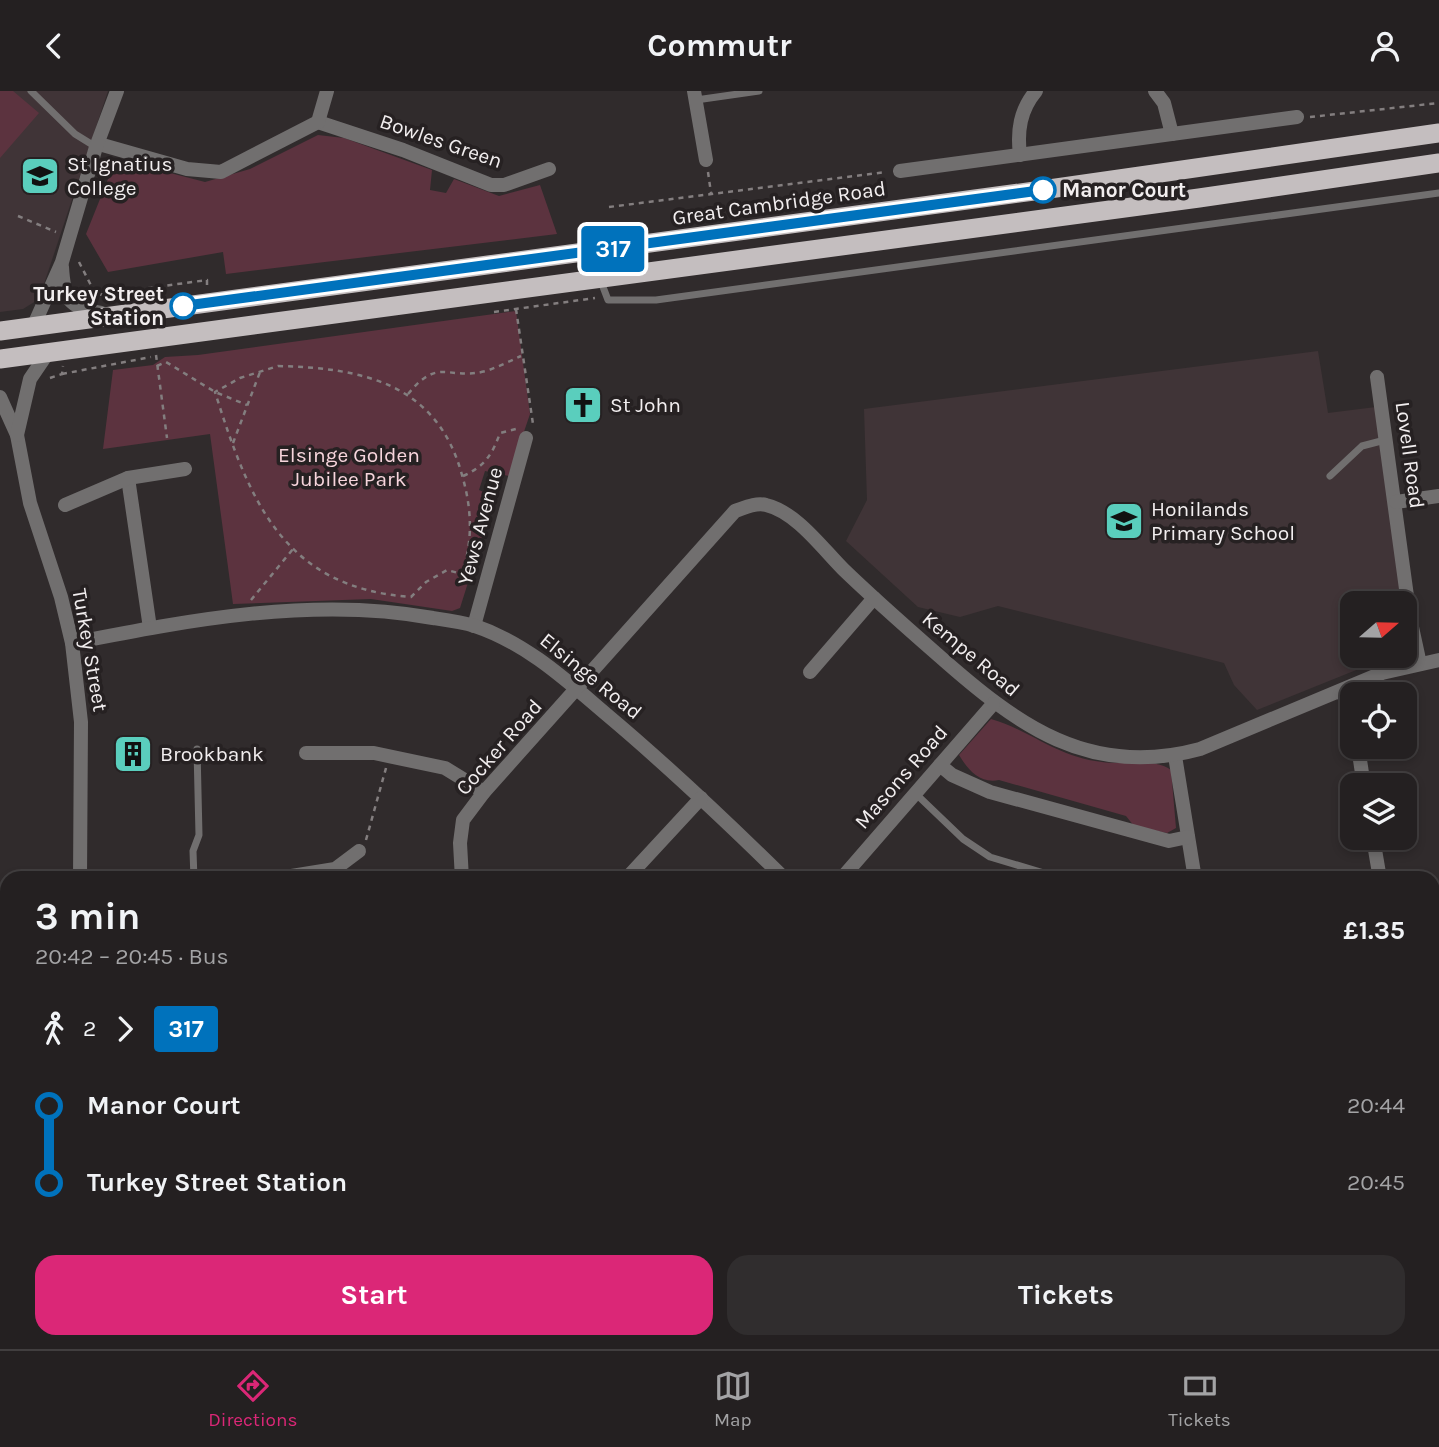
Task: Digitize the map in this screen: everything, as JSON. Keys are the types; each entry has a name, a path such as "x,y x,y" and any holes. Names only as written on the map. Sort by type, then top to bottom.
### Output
{"highway":[{"name":"Great Cambridge Road","path":"0,331 1439,133"},
{"path":"0,359 1439,163"}],"street":[{"path":"33,327 62,262 97,146 117,91"},
{"path":"97,146 187,169 221,172 318,122 327,91"},
{"path":"1020,155 1020,124 1028,100 1036,91"},
{"path":"1155,91 1164,103 1172,134"},
{"path":"695,96 706,160"},
{"path":"900,171 1297,117"},
{"name":"Bowles Green","path":"318,122 403,150 491,185 503,185 549,169"},
{"path":"62,262 63,292 77,308 116,316"},
{"name":"Turkey Street","path":"17,435 30,379 47,353"},
{"name":"Lovell Road","path":"1377,377 1410,618 1420,664"},
{"name":"Turkey Street","path":"0,397 17,435 30,503 61,597 72,643 81,722 80,871"},
{"name":"Yews Avenue","path":"474,626 523,433"},
{"path":"65,505 128,478 186,469"},
{"path":"128,478 150,628"},
{"path":"1395,502 1439,496"},
{"name":"Kempe Road","path":"577,690 735,511 765,504 793,520 874,598 993,704 1044,736 1124,759 1175,756 1246,732 1340,692"},
{"path":"810,672 874,598"},
{"name":"Elsinge Road","path":"72,643 150,628 237,616 361,607 474,626 529,651 701,797 777,871"},
{"name":"Kempe Road","path":"1362,682 1382,673 1439,660"},
{"name":"Cocker Road","path":"462,871 463,820 577,690"},
{"name":"Masons Road","path":"848,871 993,704"},
{"path":"306,753 374,753 445,768 485,792"},
{"path":"1175,756 1193,871"},
{"path":"940,765 953,775 990,792 1169,841 1188,838"},
{"path":"633,871 701,797"},
{"path":"1375,850 1379,871"},
{"path":"323,871 335,869 359,851"}],"lane":[{"path":"31,91 75,134 97,146"},
{"path":"695,96 759,91"},
{"path":"599,279 608,300 656,300 1439,193"},
{"path":"1330,475 1362,446 1385,440"},
{"path":"194,871 193,851 199,835 197,748"},
{"path":"915,793 963,839 990,857 1037,871"}],"path":[{"path":"1297,117 1354,114 1439,103"},
{"path":"706,160 711,193"},
{"path":"610,207 900,171"},
{"path":"18,215 70,238 75,257 98,295 99,302"},
{"path":"98,295 130,293 207,280"},
{"path":"463,476 482,467 490,457 500,433 523,433 533,425 516,309"},
{"path":"156,352 167,438"},
{"path":"408,394 419,381 437,370 465,374 486,371 522,355"},
{"path":"62,374 148,360"},
{"path":"157,366 166,362 215,391 247,405"},
{"path":"278,366 326,367 369,376 408,394 439,421 463,476 471,524 469,554 462,574 447,570 426,582 411,597 377,595 342,583 293,549 277,534 233,443 215,391 240,378 278,366"},
{"path":"233,443 260,372"},
{"path":"237,616 293,549"},
{"path":"359,851 368,837 389,756"}],"shaded area":[{"name":"St Ignatius College","path":"0,91 108,91 39,299 23,309 0,312"},
{"name":"Honilands Primary School","path":"1318,351 1328,413 1376,407 1402,591 1340,591 1340,669 1359,669 1257,710 1234,685 1224,663 998,606 960,617 918,607 846,541 867,500 864,409"}],"green space":[{"path":"0,91 13,91 39,113 0,158"},
{"path":"318,135 344,138 432,170 430,190 446,193 454,179 499,196 540,185 557,234 226,274 223,252 108,272 86,234 116,159 205,182 250,169"},
{"name":"Elsinge Golden Jubilee Park","path":"516,311 530,414 509,476 485,471 479,490 495,497 460,608 452,611 371,599 233,604 210,434 103,449 113,370 153,365 165,357 198,355"},
{"path":"991,719 1071,755 1110,763 1156,764 1171,770 1176,828 1167,833 1134,826 1126,816 999,780 980,778 966,766 959,755"}],"bus line":[{"name":"317","path":"183,306 1043,190"}],"place":[{"name":"St Ignatius College","path":"40,176"},
{"name":"Manor Court","path":"1043,190"},
{"name":"Turkey Street Station","path":"183,306"},
{"name":"St John","path":"583,405"},
{"name":"Honilands Primary School","path":"1124,521"},
{"name":"Brookbank","path":"133,754"}]}
